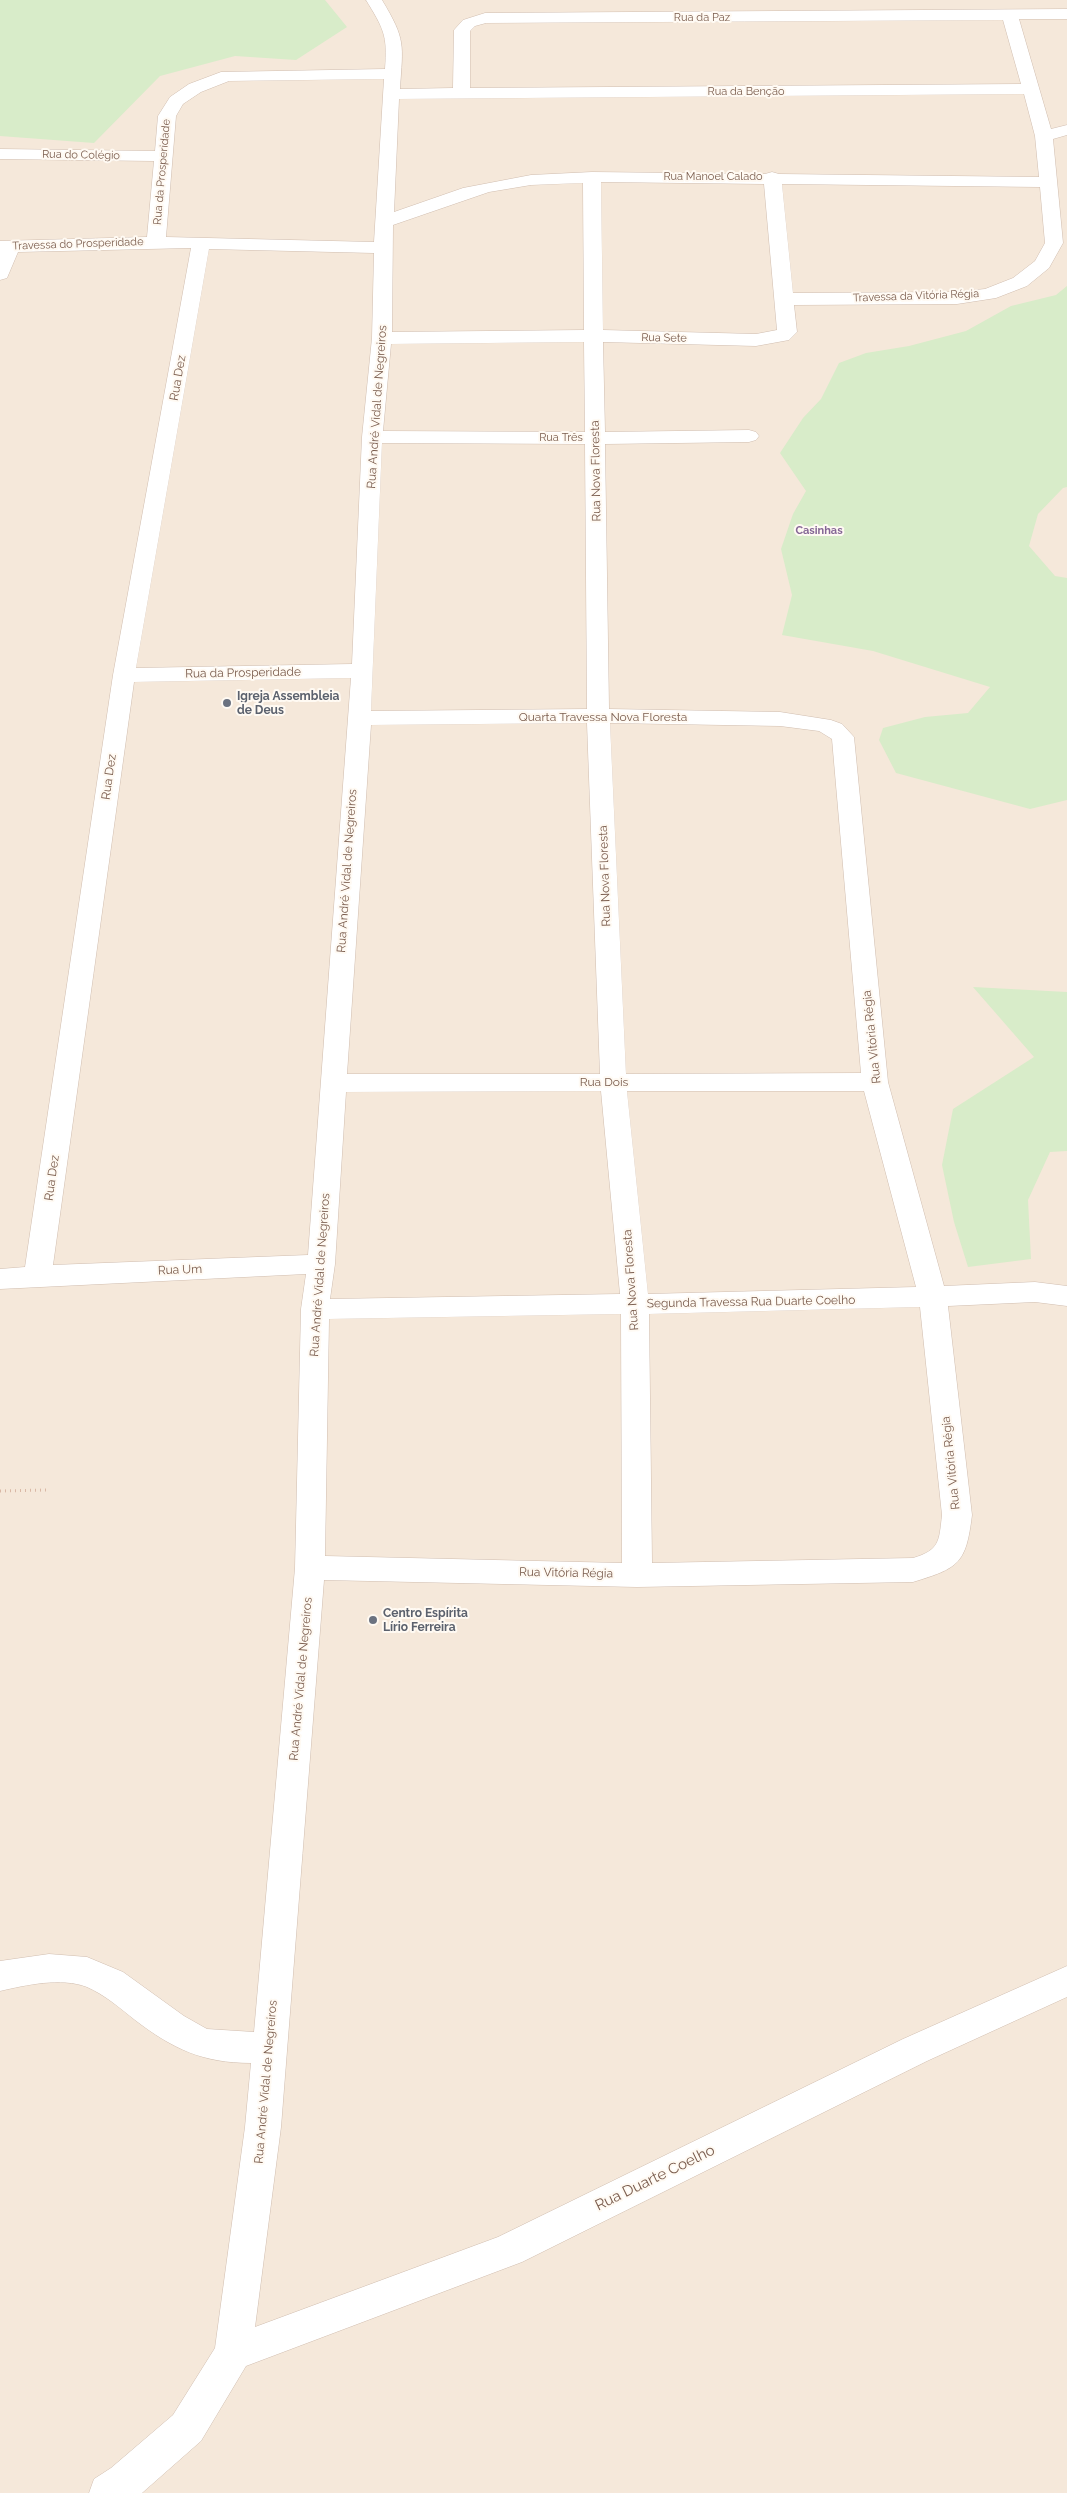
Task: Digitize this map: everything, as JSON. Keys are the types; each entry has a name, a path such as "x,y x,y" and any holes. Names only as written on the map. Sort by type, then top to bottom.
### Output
{"street":[{"name":"Rua André Vidal de Negreiros","path":"108,2493 124,2482 187,2428 233,2353 263,2127 310,1568 315,1309 321,1264 332,1083 363,671 372,437 382,338 384,235 392,84 396,58 391,28 374,0"},
{"name":"Rua da Paz","path":"461,94 462,30 469,23 485,18 1010,16 1067,14"},
{"path":"1010,16 1044,136 1048,182"},
{"name":"Rua da Prosperidade","path":"384,235 201,243 156,242 162,156 167,116 176,101 195,88 214,79 227,76 392,84"},
{"path":"392,84 461,94"},
{"name":"Rua da Benção","path":"461,94 1031,90"},
{"path":"1044,136 1067,130"},
{"name":"Rua do Colégio","path":"0,154 162,156"},
{"name":"Rua Manoel Calado","path":"384,235 437,202 478,190 523,181 592,177 772,177 1048,182"},
{"name":"Rua Nova Floresta","path":"592,177 598,716 613,1082 635,1304 636,1574"},
{"name":"Rua Sete","path":"382,338 593,336 770,339 782,336 787,332 786,299 772,177"},
{"name":"Travessa da Vitória Régia","path":"786,299 957,298 989,294 1020,282 1042,264 1054,243 1048,182"},
{"name":"Travessa do Prosperidade","path":"5,247 156,242"},
{"name":"Rua Dez","path":"38,1276 124,675 201,243"},
{"path":"0,274 5,247"},
{"name":"Rua Três","path":"372,437 596,438 749,436"},
{"name":"Rua da Prosperidade","path":"124,675 363,671"},
{"name":"Quarta Travessa Nova Floresta","path":"358,718 598,716 799,721 823,725 834,729 843,737"},
{"name":"Rua Vitória Régia","path":"310,1568 636,1574 913,1570 942,1562 953,1547 957,1515 933,1297 875,1082 843,737"},
{"name":"Rua Dois","path":"332,1083 875,1082"},
{"name":"Rua Um","path":"38,1276 321,1264"},
{"path":"0,1279 38,1276"},
{"name":"Segunda Travessa Rua Duarte Coelho","path":"315,1309 933,1297 1035,1292 1067,1296"},
{"path":"0,1976 34,1969 86,1973 98,1976 171,2026 200,2042 214,2046 270,2048"},
{"name":"Rua Duarte Coelho","path":"233,2353 510,2250 915,2050 1067,1981"}],"path":[{"path":"0,1491 46,1490"}],"shaded area":[{"path":"0,0 1067,0 1067,2493 0,2493"}],"green space":[{"path":"0,0 325,0 347,27 296,60 235,56 160,76 94,143 0,136"},
{"path":"1067,286 1067,487 1063,488 1038,514 1029,546 1055,576 1067,578 1067,800 1030,809 896,773 879,740 883,728 925,717 968,713 990,687 873,651 782,635 792,595 781,549 793,514 806,491 780,453 803,418 821,399 839,363 866,353 909,346 966,331 1011,306 1056,295"},
{"path":"973,987 1067,992 1067,1151 1050,1152 1028,1200 1031,1259 968,1267 954,1222 942,1165 953,1109 1034,1057"}],"place":[{"name":"Igreja Assembleia de Deus","path":"227,703"},
{"name":"Centro Espírita Lírio Ferreira","path":"373,1620"}],"district":[{"name":"Casinhas","path":"819,531"}]}
